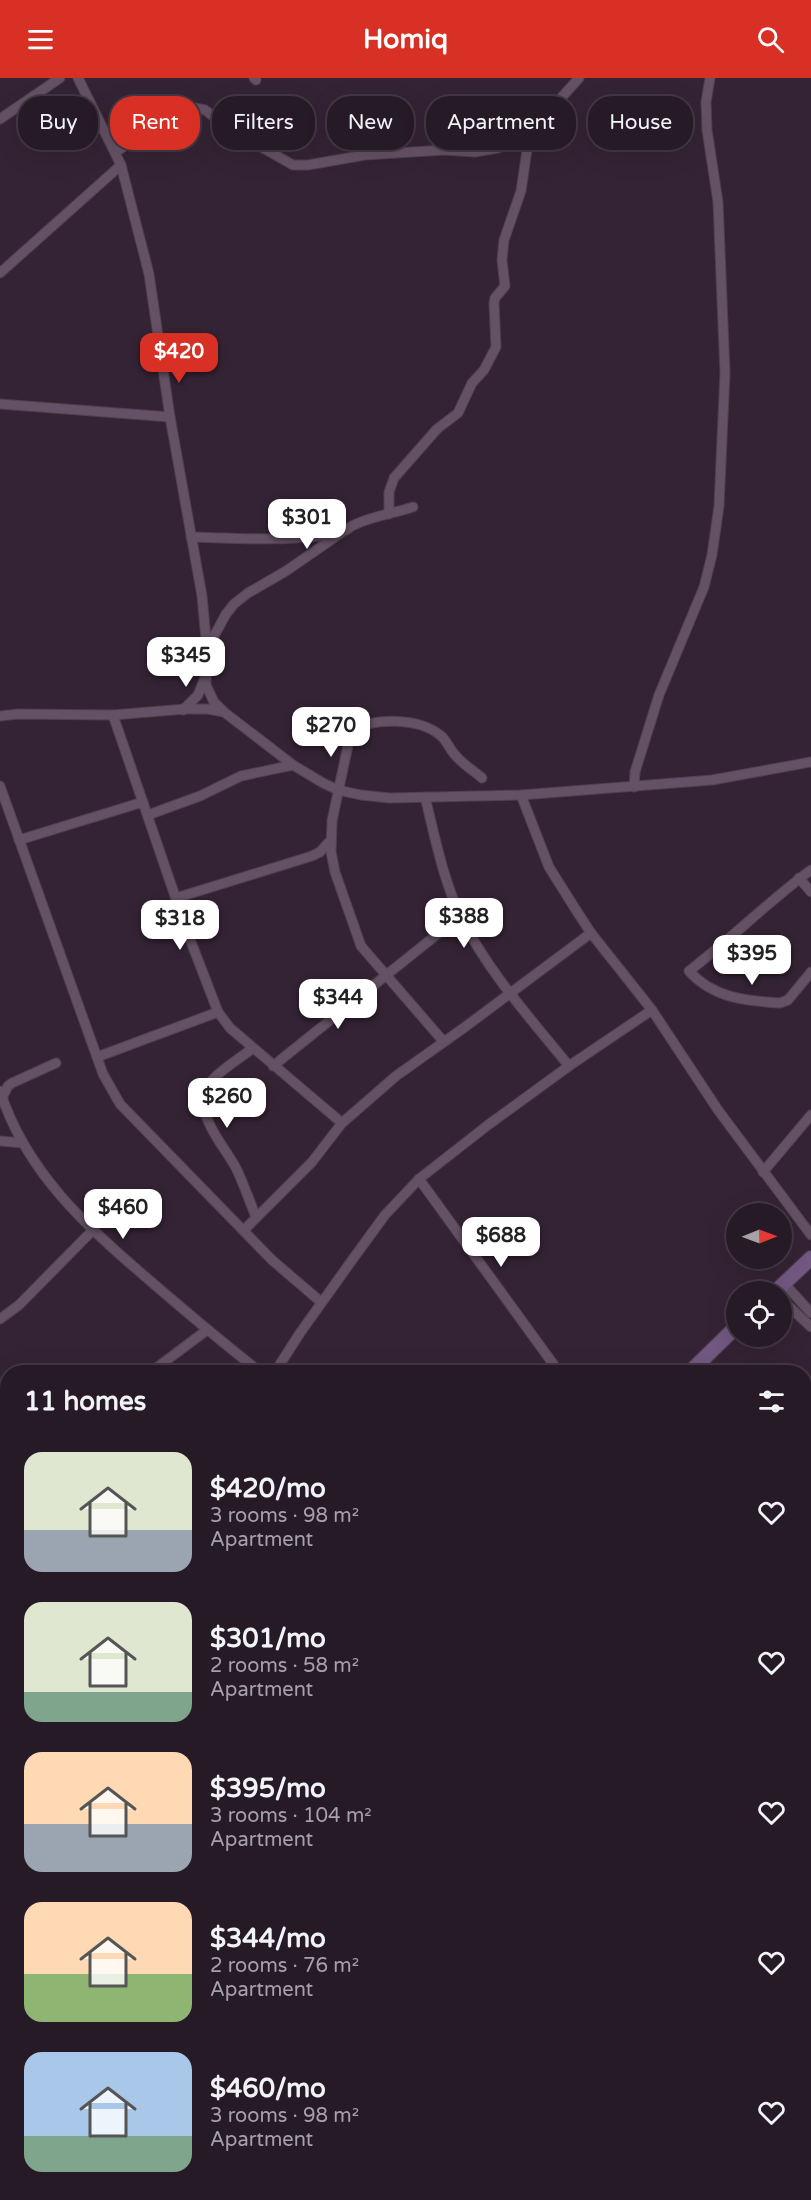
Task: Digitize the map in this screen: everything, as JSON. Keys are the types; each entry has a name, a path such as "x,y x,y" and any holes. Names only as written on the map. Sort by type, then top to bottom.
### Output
{"street":[{"path":"0,119 60,78"},
{"path":"78,78 121,165 149,274 170,417 202,596 207,650 205,678 198,695 183,710"},
{"path":"563,96 579,78"},
{"path":"634,787 635,772 659,695 704,587 712,555 719,506 725,373 718,202 706,130 706,102 710,78"},
{"path":"116,152 177,110 190,107 205,110 242,136 297,165 365,155 486,150"},
{"path":"389,514 388,492 394,478 437,429 458,413 472,383 484,370 494,353 496,346 494,303 506,282 502,260 504,240 521,191 527,150"},
{"path":"0,273 121,165"},
{"path":"0,404 170,417"},
{"path":"207,650 226,614 248,593 286,571 355,524 413,507"},
{"path":"191,537 304,537 345,530"},
{"path":"205,678 209,693 224,712 293,765 338,790 374,797 521,795 634,787 712,780 811,762"},
{"path":"0,716 113,715 208,709 224,712"},
{"path":"113,715 218,1012 230,1028 342,1124"},
{"path":"443,1041 361,946 332,864 330,841 332,821 351,731 360,725 387,722 425,726 442,736 458,759 482,778"},
{"path":"148,815 200,796 241,776 293,765"},
{"path":"0,786 103,1074 120,1104 272,1260 321,1302"},
{"path":"521,795 549,867 591,933 652,1010 718,1110 811,1235"},
{"path":"425,797 448,886 460,916 510,994 569,1066"},
{"path":"19,840 143,802"},
{"path":"176,898 316,854 330,841"},
{"path":"316,854 326,858 332,864"},
{"path":"811,870 729,941 689,971 699,982 718,993 780,1003 788,1000 811,972"},
{"path":"799,879 811,892"},
{"path":"273,1066 460,916"},
{"path":"244,1230 312,1162 342,1124 396,1076 591,933"},
{"path":"280,1365 321,1302 385,1215 419,1179 569,1066 652,1010"},
{"path":"98,1057 218,1012"},
{"path":"253,1048 210,1082 204,1098 211,1129 236,1169 256,1217"},
{"path":"56,1063 12,1083 1,1094 9,1118 23,1143 53,1189 92,1231 251,1365"},
{"path":"763,1172 811,1115"},
{"path":"0,1141 23,1143"},
{"path":"419,1179 554,1365"},
{"path":"0,1319 19,1305 92,1231"},
{"path":"786,1281 811,1258"},
{"path":"792,1298 811,1313"},
{"path":"792,1309 811,1327"},
{"path":"160,1365 207,1330"},
{"path":"697,1365 726,1337"}]}
